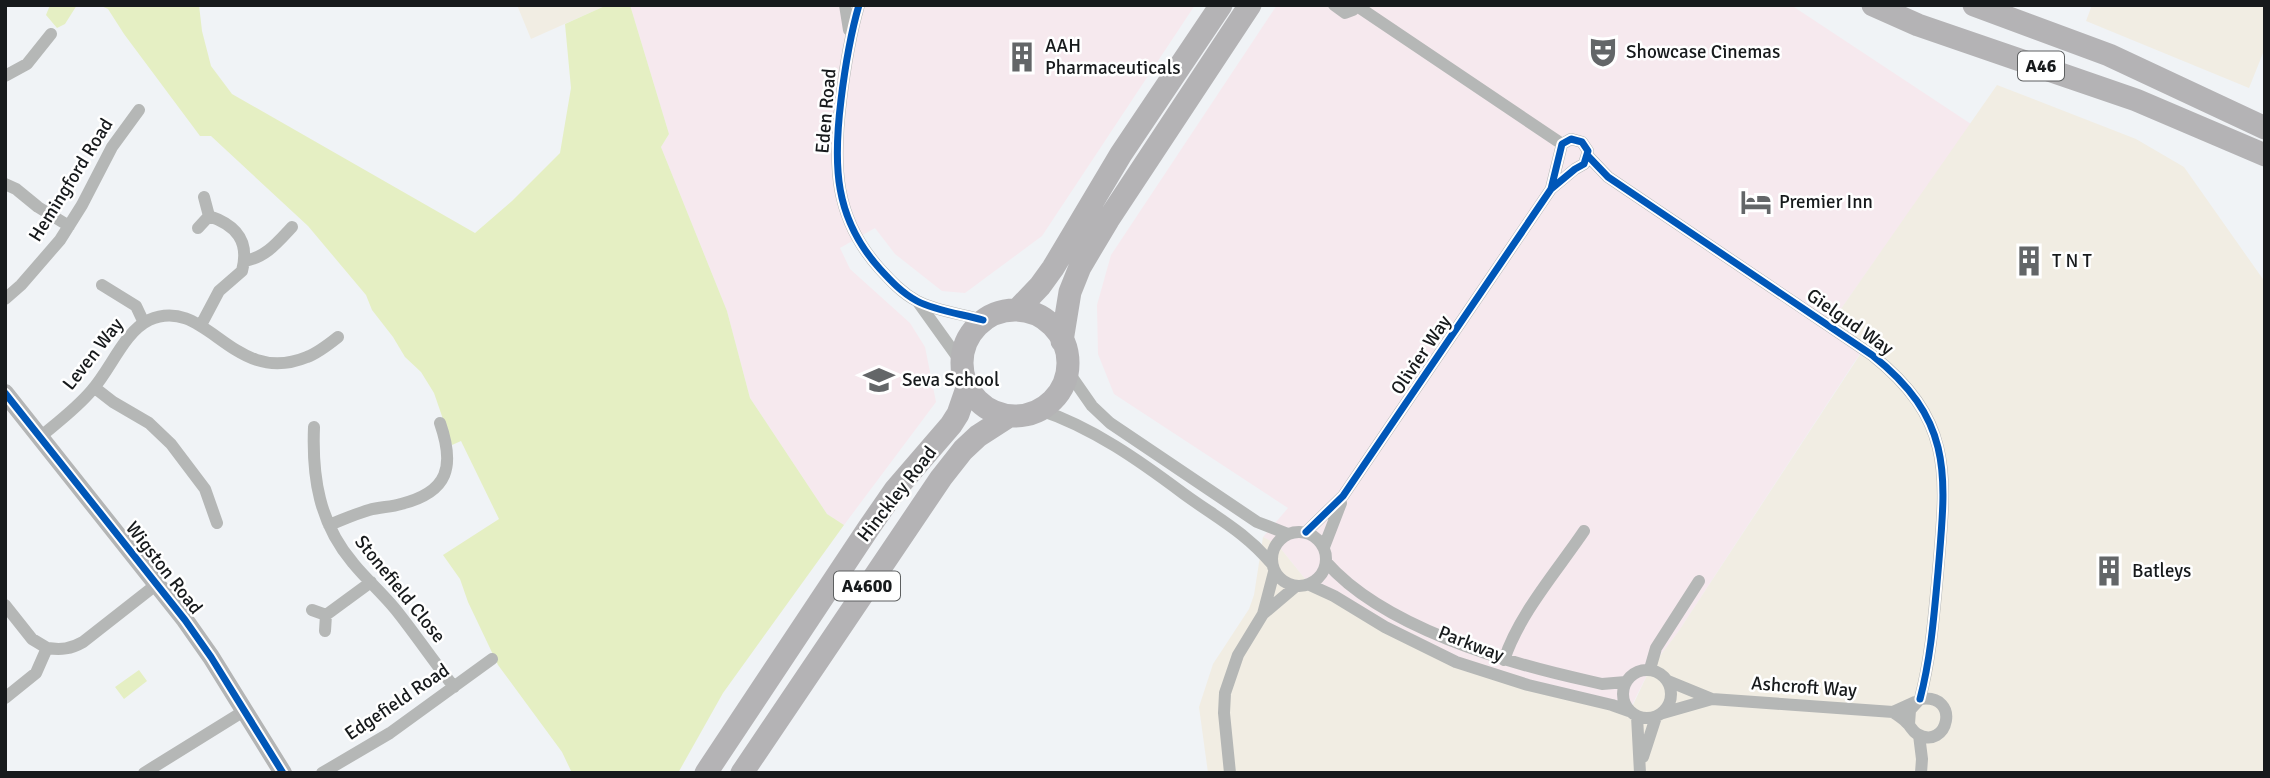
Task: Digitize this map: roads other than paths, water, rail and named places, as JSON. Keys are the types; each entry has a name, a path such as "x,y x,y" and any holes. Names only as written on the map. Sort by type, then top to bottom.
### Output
{"highway":[{"path":"1018,309 1053,268 1121,155 1221,5"},
{"path":"1062,341 1070,292 1080,267 1115,209 1250,5"},
{"name":"A46","path":"1873,5 1918,25 2136,100 2265,155"},
{"name":"A46","path":"1974,5 2109,55 2265,128"},
{"path":"1018,309 1044,317 1056,330 1068,359 1069,373 1061,392 1054,400 1040,410 1026,415 1009,416 998,414 979,404 963,379 961,362 971,335 983,320 999,312 1018,309"},
{"name":"Hinckley Road","path":"706,773 895,490 951,425 967,388"},
{"name":"Hinckley Road","path":"742,773 941,478 978,436 1009,416"}],"street":[{"path":"845,5 850,37"},
{"path":"850,37 859,5"},
{"path":"1334,5 1345,13 1357,6 1562,144"},
{"path":"5,76 27,64 51,34"},
{"name":"Eden Road","path":"850,37 836,138 839,189 847,218 867,254 895,285 918,302 961,362"},
{"name":"Hemingford Road","path":"5,299 41,264 69,226 112,146 139,110"},
{"path":"1571,139 1580,141 1586,146 1588,156 1577,168 1565,167 1559,160 1558,153 1562,144 1571,139"},
{"name":"Gielgud Way","path":"1588,156 1608,177 1872,355 1907,386 1917,401 1936,437 1945,495 1929,666 1918,701"},
{"name":"Olivier Way","path":"1552,188 1559,160"},
{"name":"Gielgud Way","path":"1577,168 1608,177"},
{"name":"Olivier Way","path":"1306,532 1343,496 1552,188 1577,168"},
{"path":"5,184 16,188 38,207 69,226"},
{"path":"204,197 209,216"},
{"path":"198,228 209,216"},
{"path":"201,325 219,291 239,276 244,261 244,250 232,226 209,216"},
{"path":"244,261 267,253 292,228"},
{"name":"Leven Way","path":"102,285 136,306 144,323"},
{"name":"Eden Road","path":"918,302 983,320"},
{"name":"Leven Way","path":"40,437 95,387 131,332 144,323 163,316 183,317 201,325 235,351 260,362 285,362 305,358 338,337"},
{"path":"1069,373 1092,406 1110,423 1256,522 1288,534 1306,532 1321,541 1324,547 1326,562 1318,578 1310,585 1294,587 1263,614 1238,655 1225,693 1224,713 1230,773"},
{"path":"95,387 113,402 149,423 171,444 205,489 216,523"},
{"name":"Wigston Road","path":"5,393 211,657 283,773"},
{"path":"1040,410 1082,426 1246,537 1279,579 1294,587"},
{"path":"329,525 371,509 411,502 435,488 443,480 448,466 440,423"},
{"name":"Stonefield Close","path":"314,428 313,461 317,493 338,544 408,625 454,687"},
{"name":"Olivier Way","path":"1324,547 1343,496"},
{"path":"1504,660 1509,644 1520,625 1584,531"},
{"path":"1263,614 1277,544 1288,534"},
{"name":"Parkway","path":"1326,562 1339,577 1361,592 1416,624 1476,651 1602,684 1626,682"},
{"path":"1650,669 1656,648 1699,581"},
{"path":"326,615 371,582"},
{"path":"5,605 32,639 47,648 60,650 83,642 156,584"},
{"name":"Parkway","path":"1310,585 1334,596 1385,627 1456,662 1528,685 1612,705 1633,714"},
{"path":"312,610 326,615"},
{"path":"325,631 326,615"},
{"path":"5,698 36,673 47,648"},
{"name":"Edgefield Road","path":"323,773 390,733 492,659"},
{"name":"Gielgud Way","path":"1929,666 1936,701"},
{"path":"1650,669 1662,674 1668,681 1671,698 1659,715 1640,768 1633,714 1623,696 1626,682 1636,672 1650,669"},
{"name":"Ashcroft Way","path":"1668,681 1712,699 1892,712 1918,701 1936,701"},
{"name":"Ashcroft Way","path":"1659,715 1712,699"},
{"path":"1909,724 1910,710 1918,701"},
{"path":"1922,766 1933,737 1941,732 1947,719 1943,706 1936,701"},
{"path":"144,773 244,711"},
{"path":"1892,712 1919,735 1922,766"},
{"path":"1633,714 1648,719 1659,715"},
{"path":"1919,735 1933,737"}],"place":[{"name":"Showcase Cinemas","path":"1603,52"},
{"name":"AAH Pharmaceuticals","path":"1022,57"},
{"name":"Premier Inn","path":"1756,202"},
{"name":"T N T","path":"2029,261"},
{"name":"Seva School","path":"879,380"},
{"name":"Batleys","path":"2109,571"}]}
